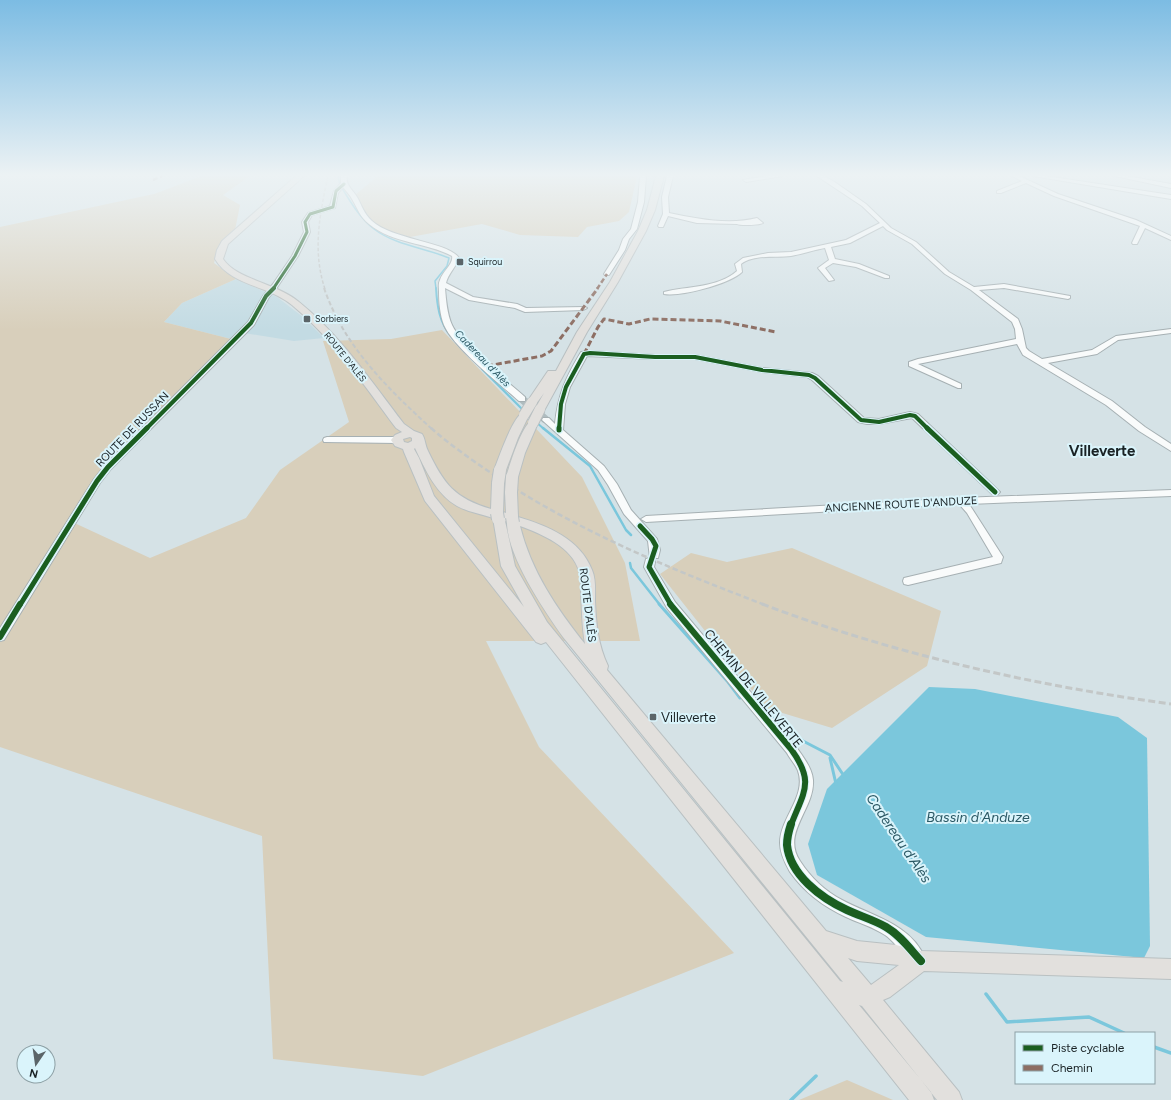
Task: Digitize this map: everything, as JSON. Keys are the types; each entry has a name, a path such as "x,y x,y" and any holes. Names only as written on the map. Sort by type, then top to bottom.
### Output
{"main road":[{"name":"ROUTE D'ALÈS","path":"243,227 225,243 219,256 222,264 229,272 272,289 292,300 310,315 334,341 405,437 444,488 454,498 470,507 527,524 552,534 573,548 586,571 592,645 596,657 614,689"},
{"path":"644,227 614,282 582,332 531,403 529,419 512,477 512,520 516,539 522,556 537,586 579,647 819,939 868,996 951,1100"},
{"path":"529,419 510,444 500,470 498,484 497,516 504,554 515,582 542,626 608,710 923,1100"},
{"name":"ROUTE D'ALÈS","path":"405,437 414,458 422,485 429,498 548,647 608,710"},
{"path":"819,939 857,951 896,955 921,961 1171,969"},
{"path":"834,990 868,996 883,990 921,961"}],"street":[{"name":"ROUTE DE RUSSAN","path":"0,637 65,531 108,468 251,323 301,244 307,232 306,227"},
{"path":"376,227 379,230 445,250 454,255 456,258 455,263 446,275 442,284 444,303 449,325 464,344 531,403"},
{"path":"607,274 622,250 626,239 634,227"},
{"path":"666,293 728,280 738,275 740,271 738,264 743,260 768,255 791,254 848,242 876,227"},
{"path":"887,227 889,230 914,243 947,272 973,289 1015,321 1020,328 1019,341 1026,353 1109,403 1142,429 1171,448"},
{"path":"1135,243 1143,227"},
{"path":"1149,227 1171,238"},
{"path":"828,245 829,254 832,261"},
{"path":"831,280 821,268 832,261 857,264 887,278"},
{"path":"442,284 471,299 517,306 525,310 531,311 583,308"},
{"path":"973,289 1004,286 1068,297"},
{"path":"1041,362 1094,352 1116,338 1171,331"},
{"path":"958,386 912,364 918,361 1019,341"},
{"path":"559,430 561,404 566,387 584,354 695,357 762,370 809,375 815,378 861,420 867,423 910,415 914,416 995,492"},
{"path":"546,420 601,468 612,484 627,512 644,523"},
{"path":"327,440 405,437"},
{"name":"ANCIENNE ROUTE D'ANDUZE","path":"644,523 799,509 1171,493"},
{"path":"908,581 997,560 998,557 970,511 961,501"},
{"name":"CHEMIN DE VILLEVERTE","path":"644,523 656,546 649,567 671,605 791,749 804,771 805,782 803,796 790,826 787,843 789,853 799,872 807,882 827,898 845,909 887,928 904,941 921,961"}],"shaded area":[{"path":"0,227 236,227 234,235 219,245 214,263 236,279 182,303 164,322 231,339 103,467 68,520 150,558 246,518 280,470 349,422 323,341 391,339 442,330 582,477 625,563 640,641 486,641 539,747 734,953 423,1076 273,1059 262,836 0,747"},
{"path":"380,227 464,227 410,237"},
{"path":"494,227 587,227 578,237 520,235"},
{"path":"236,279 277,297 303,317 324,338 294,341 244,333 231,339 164,322 182,303"},
{"path":"792,548 941,611 927,666 832,728 766,708 660,574 691,553 727,562"},
{"path":"847,1080 893,1100 799,1100"}],"water":[{"name":"Bassin d'Anduze","path":"929,687 975,689 1118,717 1147,738 1150,946 1144,958 926,937 817,875 808,844 827,789"}],"waterway":[{"name":"Cadereau d'Alès","path":"372,227 391,239 401,243 449,258 447,266 435,281 436,289"},
{"name":"Cadereau d'Alès","path":"436,288 441,319 451,336"},
{"name":"Cadereau d'Alès","path":"482,369 524,411"},
{"name":"Cadereau d'Alès","path":"536,422 544,429"},
{"name":"Cadereau d'Alès","path":"543,428 590,466 626,530 631,535"},
{"name":"Cadereau d'Alès","path":"630,563 631,568 660,605"},
{"name":"Cadereau d'Alès","path":"659,604 728,682 740,698"},
{"name":"Cadereau d'Alès","path":"773,718 803,741 830,755 844,776"},
{"name":"Cadereau d'Alès","path":"830,758 836,784"},
{"name":"Cadereau d'Alès","path":"986,994 1007,1022 1089,1017 1122,1032"},
{"name":"Cadereau d'Alès","path":"1155,1047 1171,1053"},
{"name":"Cadereau d'Alès","path":"791,1100 816,1076"}],"tunnel":[{"path":"522,399 546,420"}],"railway":[{"path":"319,227 319,261 325,289"},
{"path":"324,288 343,329 355,347 383,382 432,429"},
{"path":"431,428 469,458 494,475 558,514 625,548 765,605"},
{"path":"762,604 862,638 964,666 1067,687 1171,704"}],"marked path":[{"path":"487,366 542,356 551,351 607,274"},
{"path":"584,354 598,327 604,319 629,324 650,319 720,321 776,332"}],"cycle path":[{"path":"0,637 97,481 108,467 251,323 266,296 276,285 295,256 307,232 306,227"},
{"path":"559,430 561,404 566,387 584,354 695,357 762,370 809,375 815,378 861,420 867,422 879,422 910,415 915,416 995,492"},
{"path":"640,526 652,539 656,546 649,567 671,605 791,749 803,766 806,784 804,794 791,823 787,843 789,854 798,872 812,887 829,900 891,930 905,942 921,961"}],"place":[{"name":"Squirrou","path":"460,262"},
{"name":"Sorbiers","path":"307,319"},
{"name":"Villeverte","path":"653,717"}],"district":[{"name":"Villeverte","path":"1102,451"}]}
